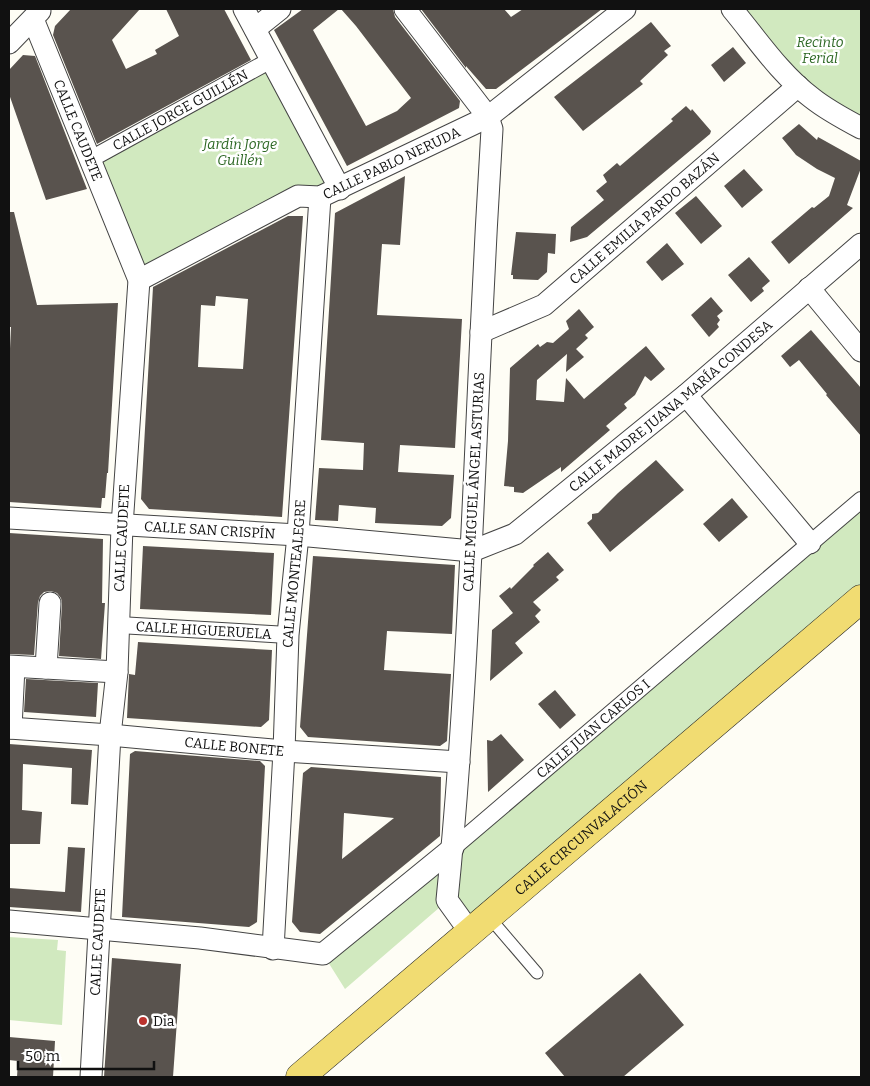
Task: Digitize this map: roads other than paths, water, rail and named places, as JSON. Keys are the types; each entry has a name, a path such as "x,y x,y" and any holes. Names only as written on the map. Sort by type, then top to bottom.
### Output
{"main road":[{"name":"CALLE CIRCUNVALACIÓN","path":"300,1077 861,599"}],"street":[{"path":"244,9 340,189"},
{"path":"254,28 280,9"},
{"path":"405,9 488,117"},
{"name":"CALLE PABLO NERUDA","path":"139,280 298,196 320,197 340,189 488,117 625,9"},
{"path":"732,9 782,70 798,86 818,102 861,128"},
{"path":"9,42 37,14"},
{"name":"CALLE CAUDETE","path":"37,14 89,160 139,280 122,526 117,672 110,735 91,1077"},
{"name":"CALLE JORGE GUILLÉN","path":"89,160 271,60"},
{"name":"CALLE EMILIA PARDO BAZÁN","path":"481,332 544,306 798,86"},
{"name":"CALLE MIGUEL ÁNGEL ASTURIAS","path":"480,924 447,900 453,848 472,551 492,129 488,117"},
{"name":"CALLE MONTEALEGRE","path":"273,948 284,751 288,634 298,535 320,197"},
{"name":"CALLE MADRE JUANA MARÍA CONDESA","path":"472,551 515,534 686,396 861,244"},
{"path":"809,288 861,351"},
{"path":"686,396 810,543"},
{"name":"CALLE JUAN CARLOS I","path":"273,948 323,954 453,848 861,500"},
{"name":"CALLE SAN CRISPÍN","path":"9,518 298,535 472,551"},
{"path":"46,668 50,603"},
{"name":"CALLE HIGUERUELA","path":"119,625 288,634"},
{"path":"10,728 11,667 117,672"},
{"name":"CALLE BONETE","path":"10,728 284,751 459,762"},
{"path":"9,921 200,938 273,948"}],"lane":[{"path":"480,924 537,973"}],"place":[{"name":"Dia","path":"143,1021"}],"park label":[{"name":"Recinto Ferial","path":"820,50"},
{"name":"Jardín Jorge Guillén","path":"240,152"}]}
